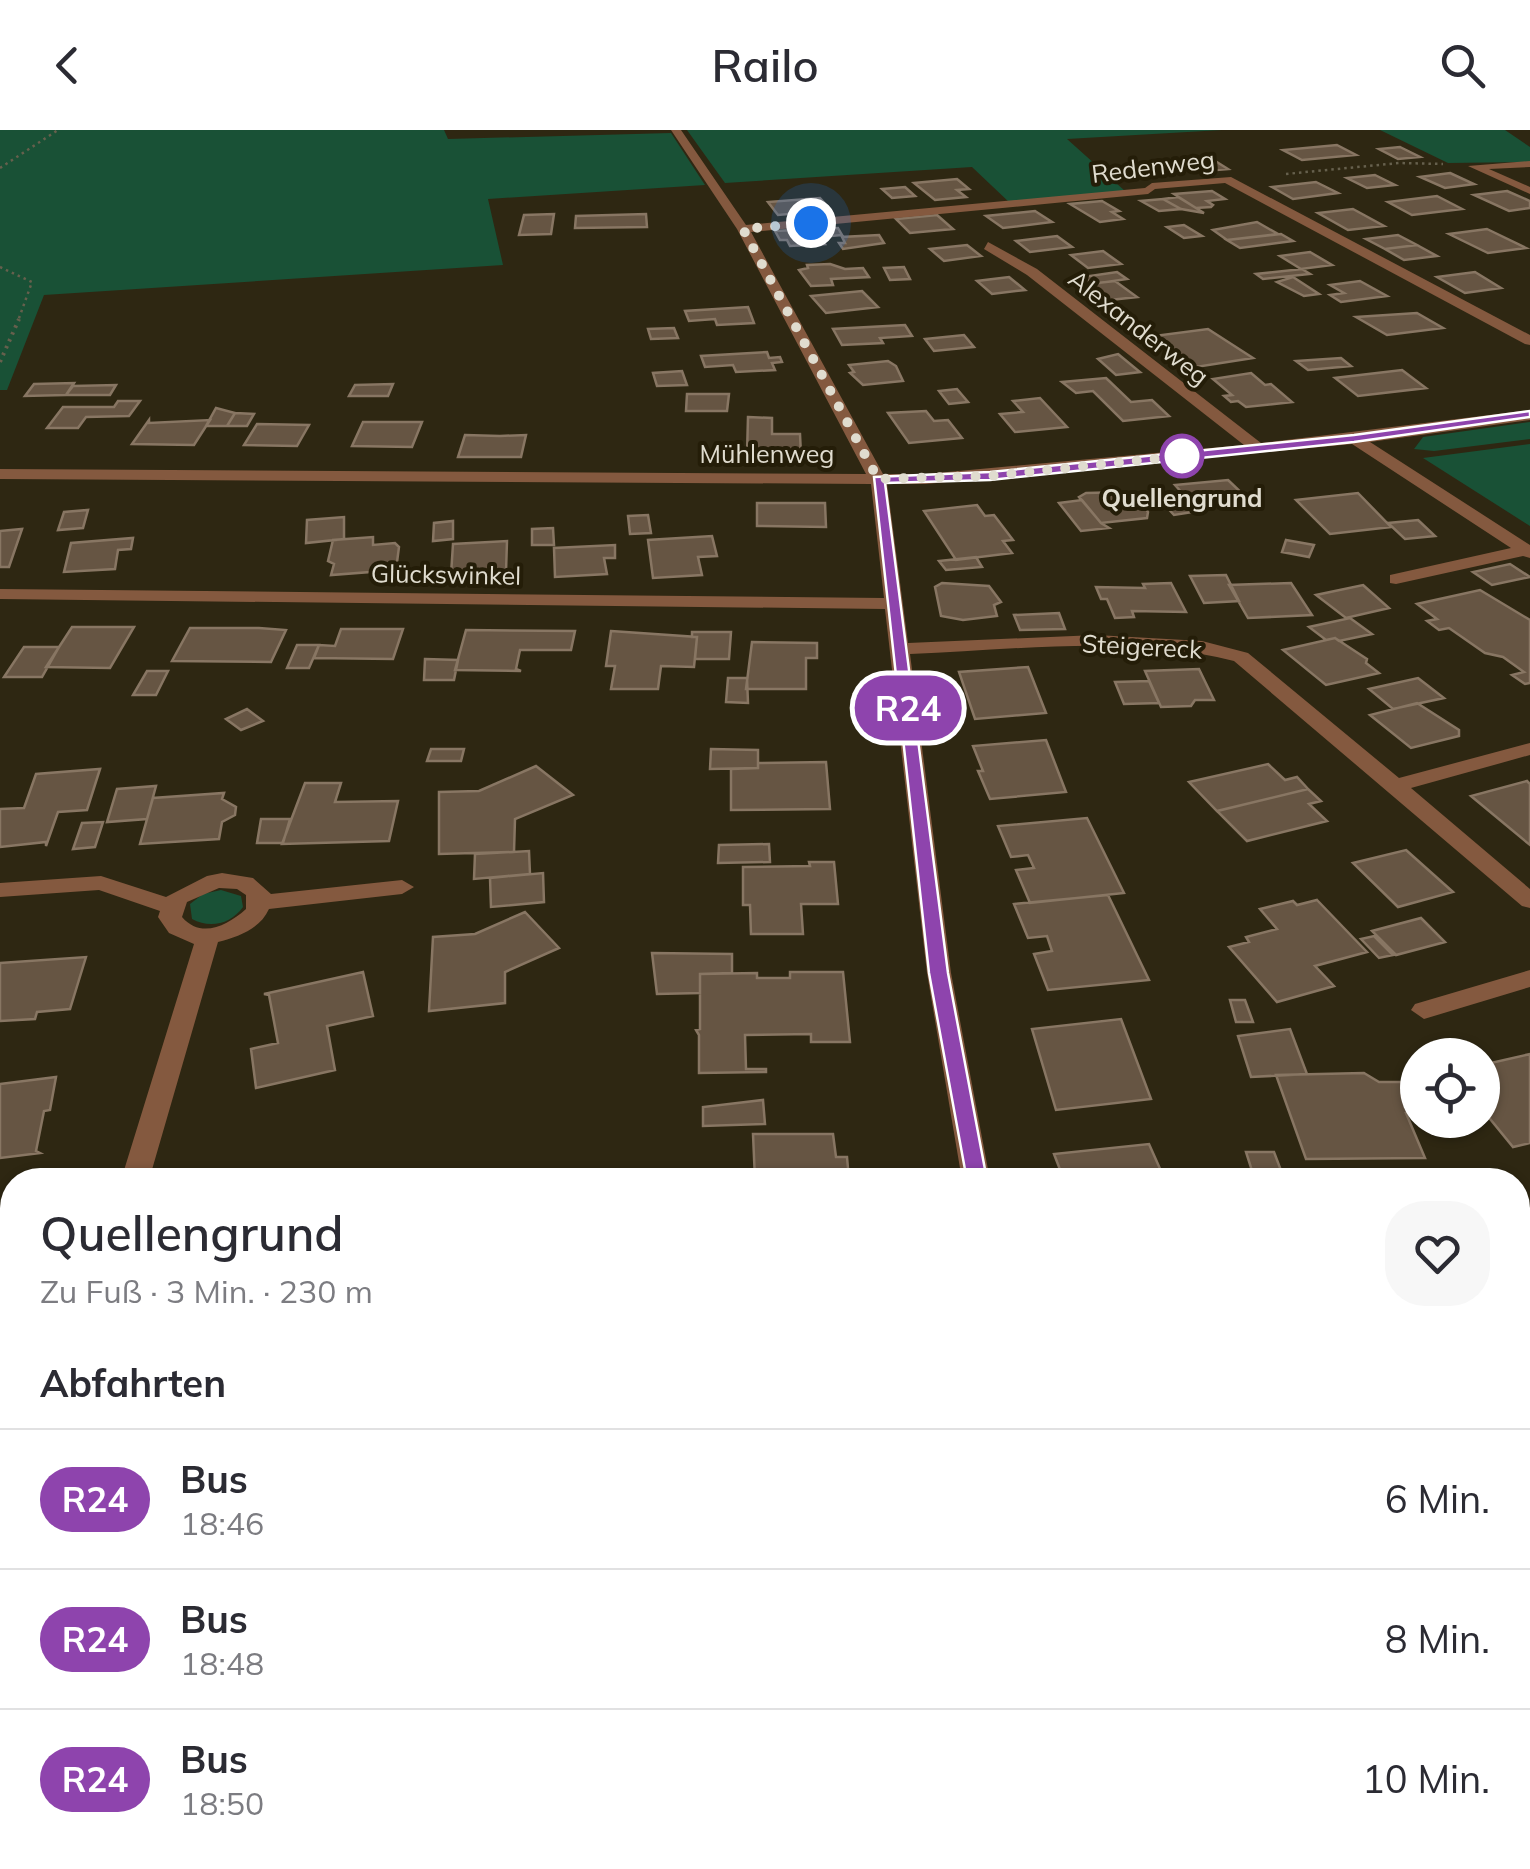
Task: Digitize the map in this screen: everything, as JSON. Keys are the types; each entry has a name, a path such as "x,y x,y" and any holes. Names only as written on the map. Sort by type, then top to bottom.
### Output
{"street":[{"path":"676,130 743,229 878,479 939,973 974,1168"},
{"path":"1474,166 1530,164"},
{"path":"1474,166 1530,191"},
{"name":"Redenweg","path":"743,229 1148,191 1152,186 1227,179 1530,340"},
{"name":"Alexanderweg","path":"988,246 1032,272 1258,448"},
{"name":"Mühlenweg","path":"0,474 878,479 990,476 1354,439 1530,415"},
{"path":"1354,439 1528,551"},
{"path":"1396,579 1528,551"},
{"name":"Glückswinkel","path":"0,594 892,604"},
{"name":"Steigereck","path":"901,649 1096,642 1202,647 1241,656 1530,902"},
{"path":"1395,786 1530,749"},
{"path":"229,880 252,887 260,903 257,912 238,928 208,936 182,932 170,917 172,908 188,890 229,880"},
{"path":"0,890 101,884 172,908"},
{"path":"260,903 402,887"},
{"path":"139,1168 208,936"},
{"path":"1424,1010 1530,978"}],"path":[{"path":"0,168 58,130"},
{"path":"1227,179 1399,162 1474,166"},
{"path":"0,266 32,282 30,296 0,362"}],"green space":[{"path":"0,130 444,130 448,139 671,133 705,185 488,199 503,265 44,295 7,390 0,390"},
{"path":"687,130 1222,130 1067,139 1125,191 1010,203 972,167 725,183"},
{"path":"1380,130 1505,130 1530,147 1530,162 1448,163"},
{"path":"1530,422 1530,439 1434,451 1414,449 1423,437"},
{"path":"1530,444 1530,526 1423,458"},
{"path":"221,890 241,896 243,907 238,913 213,924 192,919 190,904 203,894"}],"building":[{"path":"1337,145 1356,155 1302,160 1283,150"},
{"path":"1400,147 1420,157 1398,159 1379,149"},
{"path":"1212,159 1228,169 1192,172 1177,162"},
{"path":"1158,166 1170,174 1134,177 1122,168"},
{"path":"1450,173 1474,184 1445,188 1420,177"},
{"path":"1375,175 1395,185 1367,188 1347,178"},
{"path":"957,179 969,189 957,190 966,197 935,200 914,183"},
{"path":"1316,182 1338,193 1293,199 1272,187"},
{"path":"905,187 915,196 892,198 882,189"},
{"path":"1212,191 1225,199 1207,201 1211,207 1196,208 1174,194"},
{"path":"1507,191 1530,201 1530,208 1509,211 1474,195"},
{"path":"1437,196 1462,209 1412,215 1388,202"},
{"path":"1178,197 1204,213 1181,209 1163,199"},
{"path":"820,198 826,205 806,206 811,212 778,215 768,202"},
{"path":"1163,199 1181,209 1159,211 1141,201"},
{"path":"1102,201 1119,211 1112,212 1123,219 1100,222 1070,204"},
{"path":"1353,209 1384,226 1348,230 1318,213"},
{"path":"1035,211 1052,222 1003,228 986,216"},
{"path":"554,214 551,234 519,235 524,215"},
{"path":"646,214 647,227 575,228 576,216"},
{"path":"937,215 953,229 910,233 896,219"},
{"path":"1257,222 1278,234 1227,240 1213,230"},
{"path":"1184,225 1202,236 1184,238 1167,227"},
{"path":"838,228 842,235 821,237 825,244 790,246 775,231"},
{"path":"1487,229 1526,248 1488,253 1449,234"},
{"path":"1281,234 1293,241 1240,248 1227,240"},
{"path":"879,235 884,243 843,249 839,243 845,243 842,237"},
{"path":"1398,235 1417,245 1385,249 1366,239"},
{"path":"1057,236 1072,247 1030,252 1016,241"},
{"path":"967,245 981,256 944,261 930,249"},
{"path":"1417,245 1437,256 1404,260 1385,249"},
{"path":"1103,251 1121,264 1088,268 1071,255"},
{"path":"1310,252 1332,265 1301,269 1280,256"},
{"path":"830,264 845,269 863,268 869,277 831,279 833,285 811,286 799,270 808,268 807,265"},
{"path":"904,267 910,279 890,280 884,268"},
{"path":"1302,269 1310,274 1263,279 1256,274"},
{"path":"1117,272 1127,279 1093,284 1083,277"},
{"path":"1475,272 1501,288 1465,293 1437,277"},
{"path":"1009,277 1025,290 992,294 977,281"},
{"path":"1293,277 1319,294 1304,296 1277,282"},
{"path":"1115,281 1137,297 1101,301 1079,285"},
{"path":"1360,281 1387,296 1341,302 1330,295 1344,293 1330,285"},
{"path":"862,291 878,307 826,313 811,296"},
{"path":"748,307 754,323 717,325 715,319 689,321 685,311"},
{"path":"1417,313 1443,328 1387,335 1356,317"},
{"path":"905,325 912,336 880,338 883,343 842,345 833,329"},
{"path":"674,328 678,338 651,339 648,329"},
{"path":"1208,329 1253,358 1196,367 1154,336"},
{"path":"964,335 974,347 934,351 925,339"},
{"path":"767,352 769,358 780,357 782,362 772,363 775,370 736,372 733,365 705,367 701,356"},
{"path":"1118,354 1140,372 1116,375 1098,359"},
{"path":"1341,358 1351,366 1308,370 1296,361"},
{"path":"888,361 896,366 903,381 863,385 850,373 854,372 849,365"},
{"path":"1402,370 1426,388 1358,396 1335,378"},
{"path":"682,371 687,385 657,386 653,373"},
{"path":"1251,373 1292,402 1246,407 1238,401 1231,402 1224,396 1232,395 1213,379"},
{"path":"1106,378 1131,402 1152,400 1169,416 1123,421 1093,391 1076,393 1062,382"},
{"path":"74,383 66,395 25,396 34,384"},
{"path":"393,384 388,396 349,396 355,385"},
{"path":"116,385 110,395 66,395 73,386"},
{"path":"957,389 968,402 949,404 939,391"},
{"path":"687,394 729,394 727,411 686,411"},
{"path":"1040,398 1067,427 1015,432 1000,414 1023,412 1013,401"},
{"path":"118,401 140,401 129,416 86,417 78,428 47,428 63,407 114,407"},
{"path":"216,408 235,413 227,426 206,426"},
{"path":"926,411 934,421 948,420 962,438 909,443 888,413"},
{"path":"235,413 254,414 247,426 227,426"},
{"path":"748,417 772,418 772,434 800,434 801,455 747,455"},
{"path":"149,420 210,420 194,445 132,444"},
{"path":"363,422 422,422 412,447 352,446"},
{"path":"257,424 309,425 297,446 244,445"},
{"path":"465,435 526,435 521,457 458,457"},
{"path":"1228,480 1248,499 1193,505 1175,485"},
{"path":"1125,492 1140,502 1148,512 1147,518 1101,523 1079,497 1086,493"},
{"path":"1358,493 1391,527 1330,534 1296,500"},
{"path":"1082,500 1109,528 1081,531 1059,503"},
{"path":"1188,500 1193,505 1186,506 1193,512 1174,515 1163,503"},
{"path":"757,503 825,503 826,527 757,526"},
{"path":"977,505 985,516 994,515 1013,540 1003,541 1012,553 956,560 924,511"},
{"path":"88,510 83,528 58,530 64,512"},
{"path":"648,515 651,533 630,534 628,516"},
{"path":"344,517 344,539 306,543 307,520"},
{"path":"1418,520 1435,536 1405,539 1388,523"},
{"path":"453,521 453,539 433,541 434,523"},
{"path":"553,528 554,545 532,545 532,529"},
{"path":"22,529 9,567 0,567 0,531"},
{"path":"712,536 717,556 698,557 702,575 653,578 648,540"},
{"path":"373,537 373,545 395,543 399,547 396,570 331,575 334,564 328,561 333,540"},
{"path":"133,538 131,549 118,550 115,569 64,572 71,543"},
{"path":"1286,540 1314,545 1309,557 1282,552"},
{"path":"507,541 506,572 451,575 453,544"},
{"path":"615,545 615,558 604,558 607,574 555,577 554,548"},
{"path":"976,557 982,567 946,570 939,561"},
{"path":"1510,564 1530,577 1492,585 1473,572"},
{"path":"1226,575 1239,601 1204,603 1190,576"},
{"path":"942,583 989,586 1001,602 994,605 997,616 963,620 941,616 935,587"},
{"path":"1171,583 1186,612 1132,611 1134,617 1115,618 1107,599 1101,599 1096,587 1145,588 1143,584"},
{"path":"1291,583 1312,615 1248,618 1229,585"},
{"path":"1363,585 1389,608 1346,618 1316,595"},
{"path":"1480,590 1530,620 1530,683 1512,675 1524,672 1503,657 1485,653 1449,628 1439,630 1427,621 1437,619 1417,604"},
{"path":"1059,613 1065,629 1020,630 1014,615"},
{"path":"1350,618 1372,634 1326,640 1309,627"},
{"path":"72,627 134,627 110,668 46,667"},
{"path":"190,628 286,630 271,662 172,661"},
{"path":"341,629 403,629 393,659 314,658 319,645 335,646"},
{"path":"466,630 575,631 571,650 520,650 516,669 521,671 455,670"},
{"path":"611,631 697,637 694,667 661,666 658,689 611,689 615,666 606,666"},
{"path":"692,632 731,632 729,659 695,659 697,637 692,637"},
{"path":"1335,638 1367,659 1366,663 1379,673 1326,685 1283,650"},
{"path":"752,642 817,643 817,658 806,658 806,689 746,689"},
{"path":"297,645 319,645 309,668 287,668"},
{"path":"24,647 59,647 42,677 4,677"},
{"path":"425,659 458,660 454,680 424,680"},
{"path":"1028,667 1046,713 975,719 959,672"},
{"path":"1199,669 1214,700 1195,700 1191,706 1161,707 1145,671"},
{"path":"147,671 168,671 156,695 133,695"},
{"path":"728,678 747,678 748,703 726,702"},
{"path":"1418,678 1444,698 1393,709 1369,689"},
{"path":"1149,681 1159,703 1124,704 1115,682"},
{"path":"1417,703 1459,730 1459,736 1411,748 1370,715"},
{"path":"247,709 263,721 241,730 226,719"},
{"path":"1046,740 1066,792 990,799 973,746"},
{"path":"431,749 464,749 461,761 427,761"},
{"path":"711,749 758,750 758,768 710,769"},
{"path":"826,762 830,809 731,810 731,769 758,768 758,763"},
{"path":"1268,764 1285,780 1297,777 1308,789 1217,811 1189,782"},
{"path":"536,766 573,795 515,819 514,852 439,854 439,792 479,791"},
{"path":"100,769 87,810 58,812 46,846 46,842 0,847 0,809 24,808 36,774"},
{"path":"1527,781 1530,784 1530,845 1471,796"},
{"path":"305,783 341,783 335,802 398,801 389,841 282,844"},
{"path":"156,786 147,819 107,822 117,789"},
{"path":"1308,789 1321,801 1309,804 1327,821 1247,841 1217,811"},
{"path":"224,793 222,799 236,807 235,815 222,822 219,839 140,844 153,798"},
{"path":"1087,818 1124,893 1030,903 1016,870 1034,868 1028,855 1011,857 998,826"},
{"path":"261,819 290,819 283,843 257,843"},
{"path":"103,822 95,847 73,849 82,823"},
{"path":"769,844 770,862 718,863 719,845"},
{"path":"1406,850 1453,892 1398,907 1353,863"},
{"path":"529,851 530,874 474,879 475,854"},
{"path":"809,862 834,862 838,904 801,904 803,934 751,934 750,905 743,905 743,867 810,866"},
{"path":"543,873 544,902 491,907 490,878"},
{"path":"1108,895 1149,980 1048,990 1034,954 1052,951 1047,936 1028,938 1014,904"},
{"path":"1317,900 1367,952 1315,966 1334,986 1277,1002 1229,947 1249,942 1246,937 1277,929 1260,909"},
{"path":"525,912 559,948 505,972 505,1003 429,1011 433,937 475,934"},
{"path":"1421,918 1445,942 1396,955 1372,931"},
{"path":"1374,936 1393,955 1379,958 1361,939"},
{"path":"652,953 732,954 732,973 700,974 700,993 657,994"},
{"path":"86,957 70,1009 37,1012 35,1019 0,1021 0,963"},
{"path":"363,972 373,1016 327,1026 335,1070 256,1088 251,1049 278,1043 269,995 264,994"},
{"path":"790,972 843,972 850,1042 811,1042 811,1034 745,1035 746,1069 766,1072 699,1073 696,1030 700,1029 700,974 757,973 757,978 790,978"},
{"path":"1230,1000 1245,1000 1253,1022 1236,1022"},
{"path":"1121,1019 1151,1099 1056,1110 1032,1029"},
{"path":"1290,1029 1307,1074 1251,1077 1238,1036"},
{"path":"1530,1054 1530,1143 1513,1147 1500,1131 1500,1061"},
{"path":"1364,1073 1379,1082 1400,1082 1400,1138 1417,1138 1425,1158 1306,1159 1276,1075"},
{"path":"56,1077 50,1110 44,1111 36,1151 40,1153 0,1158 0,1084"},
{"path":"763,1100 765,1124 703,1126 703,1107"},
{"path":"753,1134 833,1134 836,1157 847,1157 848,1168 754,1168"},
{"path":"1149,1144 1160,1168 1059,1168 1054,1154"},
{"path":"1246,1152 1274,1152 1280,1168 1251,1168"}],"bus line":[{"name":"R24","path":"974,1168 939,973 878,479 990,476 1354,439 1530,415"}],"place":[{"name":"Quellengrund","path":"1182,456"}],"route":[{"path":"811,223 743,229 878,479 990,476 1192,455 1182,456"}]}
